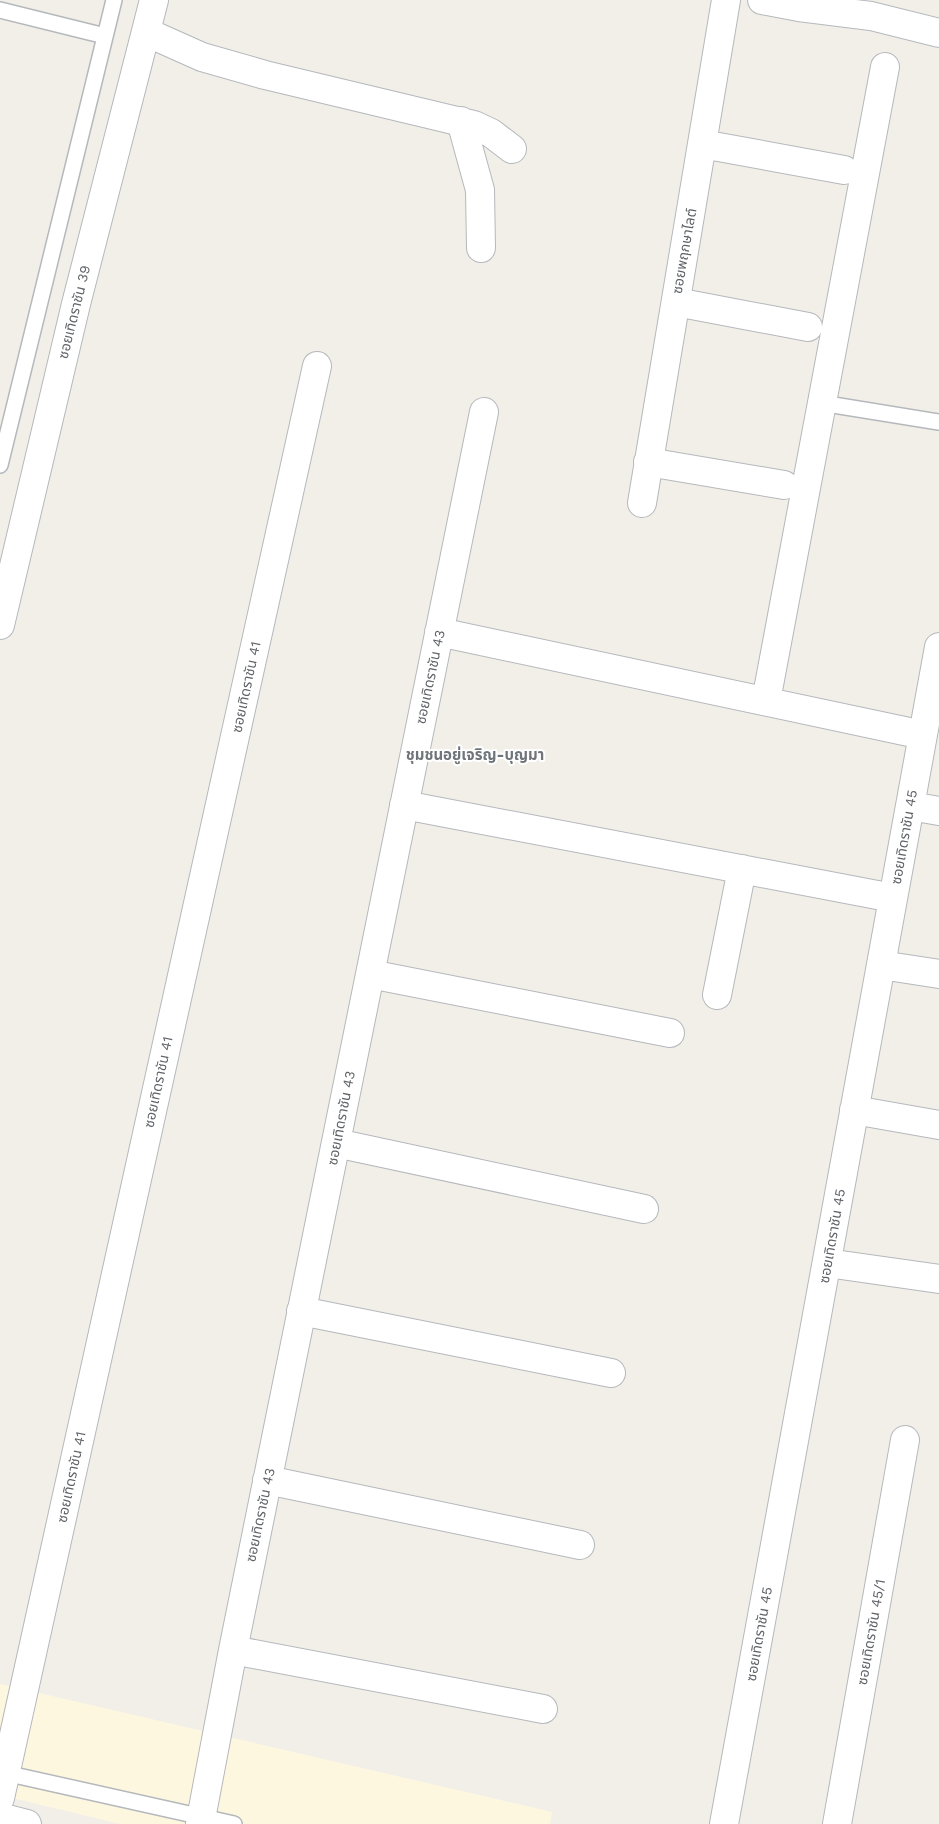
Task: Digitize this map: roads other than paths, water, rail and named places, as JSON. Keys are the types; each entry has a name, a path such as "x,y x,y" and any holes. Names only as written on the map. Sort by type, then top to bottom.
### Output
{"street":[{"name":"ซอยเทิดราชัน 39","path":"0,626 76,304 154,0"},
{"name":"ซอยพฤกษาไลต์","path":"642,503 726,0"},
{"path":"762,0 800,7 866,8 939,32"},
{"path":"146,32 202,56 265,75 474,125 491,132 512,149"},
{"path":"766,701 884,67"},
{"path":"461,121 480,190 480,248"},
{"path":"702,144 844,170"},
{"path":"676,302 808,327"},
{"name":"ซอยเทิดราชัน 41","path":"3,1785 317,366"},
{"name":"ซอยเทิดราชัน 43","path":"201,1820 301,1311 484,412"},
{"path":"648,462 784,486"},
{"path":"439,632 923,735"},
{"name":"ซอยเทิดราชัน 45","path":"724,1824 939,647"},
{"path":"404,805 893,898"},
{"path":"910,806 939,811"},
{"path":"717,995 742,869"},
{"path":"881,965 939,974"},
{"path":"370,974 670,1032"},
{"path":"854,1110 939,1125"},
{"path":"336,1143 644,1209"},
{"path":"827,1263 939,1279"},
{"path":"301,1311 611,1373"},
{"name":"ซอยเทิดราชัน 45/1","path":"836,1824 905,1440"},
{"path":"268,1480 580,1545"},
{"path":"233,1650 542,1709"},
{"path":"0,1817 26,1824"}],"lane":[{"path":"0,465 3,443 114,0"},
{"path":"0,10 106,36"},
{"path":"821,403 939,422"},
{"path":"3,1785 201,1820 234,1824"}],"district":[{"name":"ชุมชนอยู่เจริญ-บุญมา","path":"475,755"}]}
